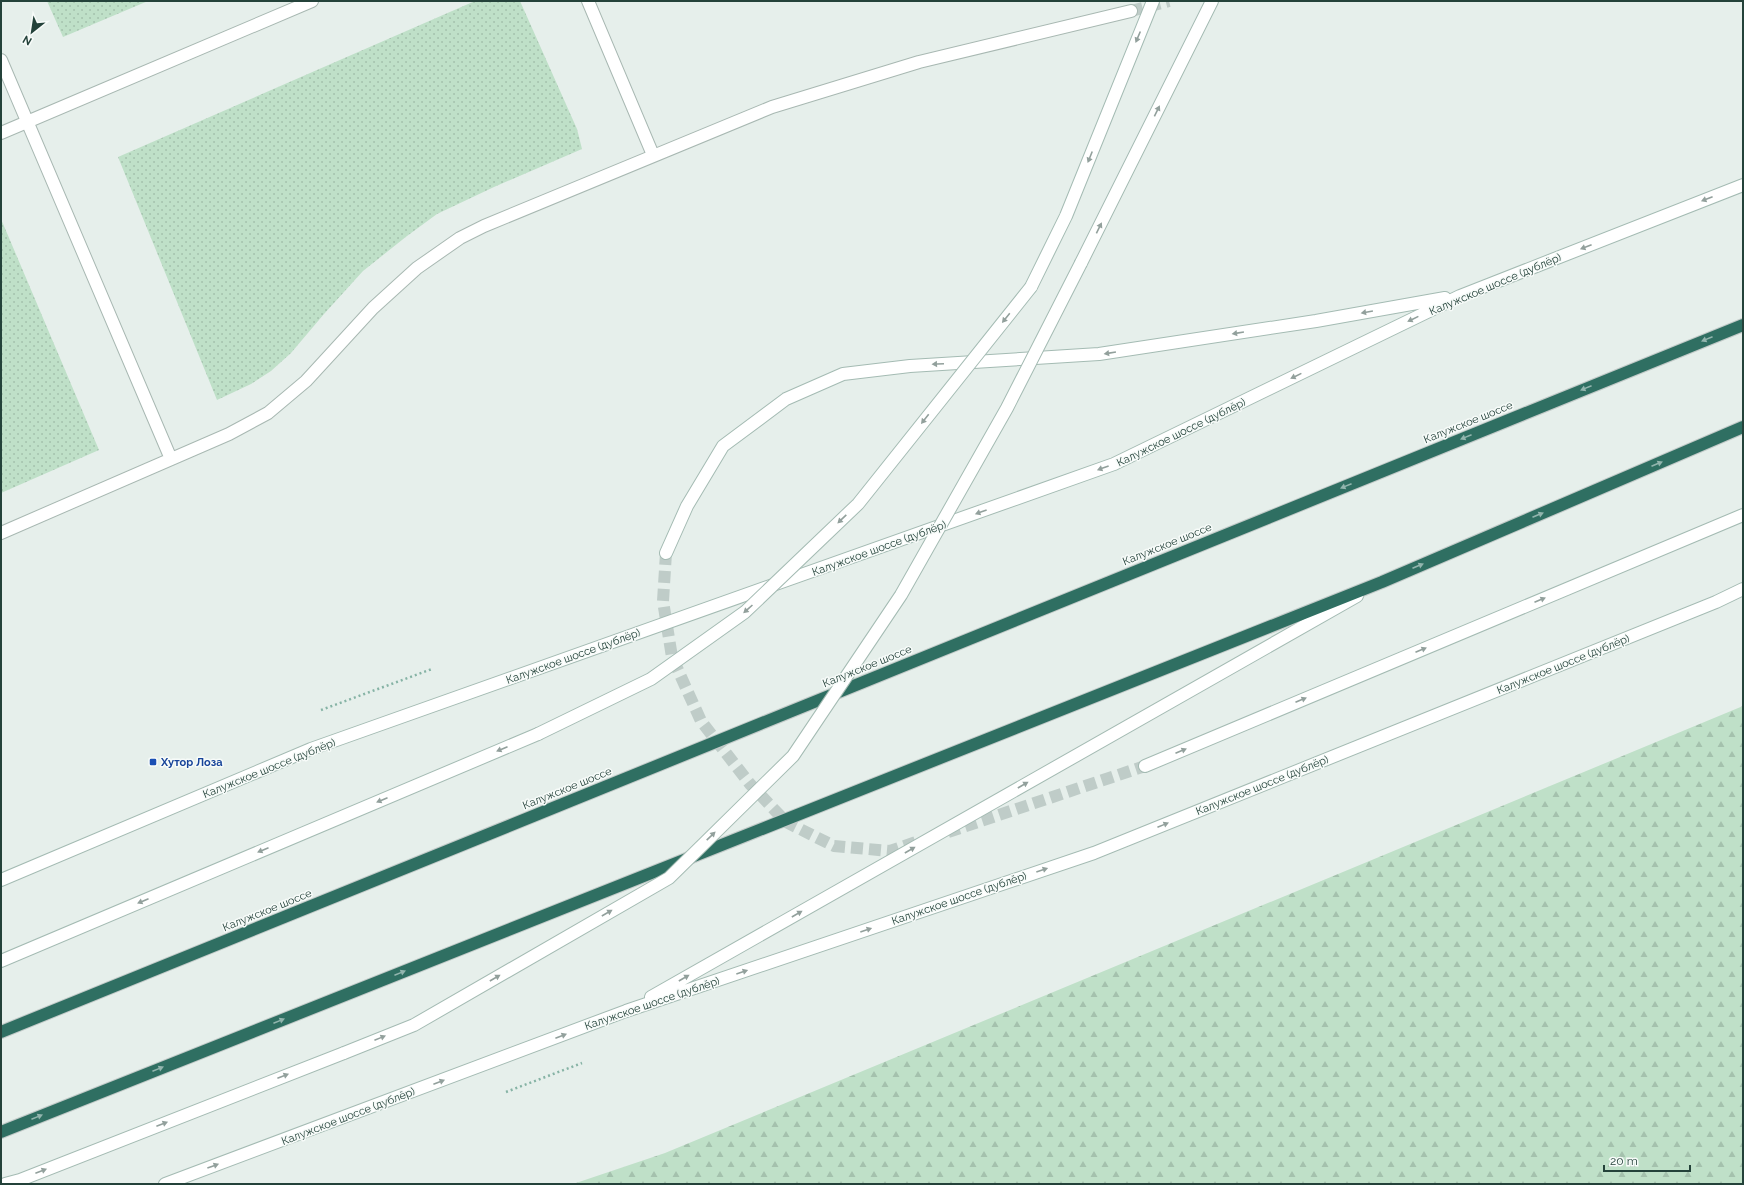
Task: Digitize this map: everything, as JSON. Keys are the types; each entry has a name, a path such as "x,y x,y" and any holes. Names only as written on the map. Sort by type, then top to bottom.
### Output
{"highway":[{"name":"Калужское шоссе","path":"1,1032 1743,325"},
{"path":"1,1132 1382,582 1743,427"}],"street":[{"path":"1,133 312,1"},
{"path":"588,1 653,155"},
{"path":"1,961 538,734 651,679 745,612 858,504 1031,287 1066,216 1153,1"},
{"path":"5,1184 20,1180 414,1025 668,878 793,756 901,595 1008,408 1212,1"},
{"path":"1,533 247,425 286,399 326,361 394,288 436,253 484,226 772,107 919,62 1131,11"},
{"path":"1,60 171,459"},
{"name":"Калужское шоссе (дублёр)","path":"1,880 311,750 1114,464 1460,296 1743,185"},
{"path":"666,553 687,506 723,446 786,399 843,374 910,366 1099,354 1316,321 1460,296"},
{"path":"1145,766 1743,515"},
{"path":"626,1011 1382,582"},
{"name":"Калужское шоссе (дублёр)","path":"165,1184 626,1011 1094,853 1716,602 1743,589"}],"path":[{"path":"321,710 432,669"},
{"path":"506,1092 582,1063"}],"green space":[{"path":"47,1 148,1 63,37"},
{"path":"475,1 520,1 577,129 582,149 494,187 437,214 363,271 291,353 271,371 251,384 217,400 118,157"},
{"path":"1,219 99,450 1,493"},
{"path":"1743,706 1743,1184 573,1184 665,1153"}],"tunnel":[{"path":"1131,11 1169,1"},
{"path":"666,553 663,601 672,657 701,721 750,784 786,822 834,846 890,851 919,841"},
{"path":"948,832 1145,766"}],"place":[{"name":"Хутор Лоза","path":"153,762"}]}
